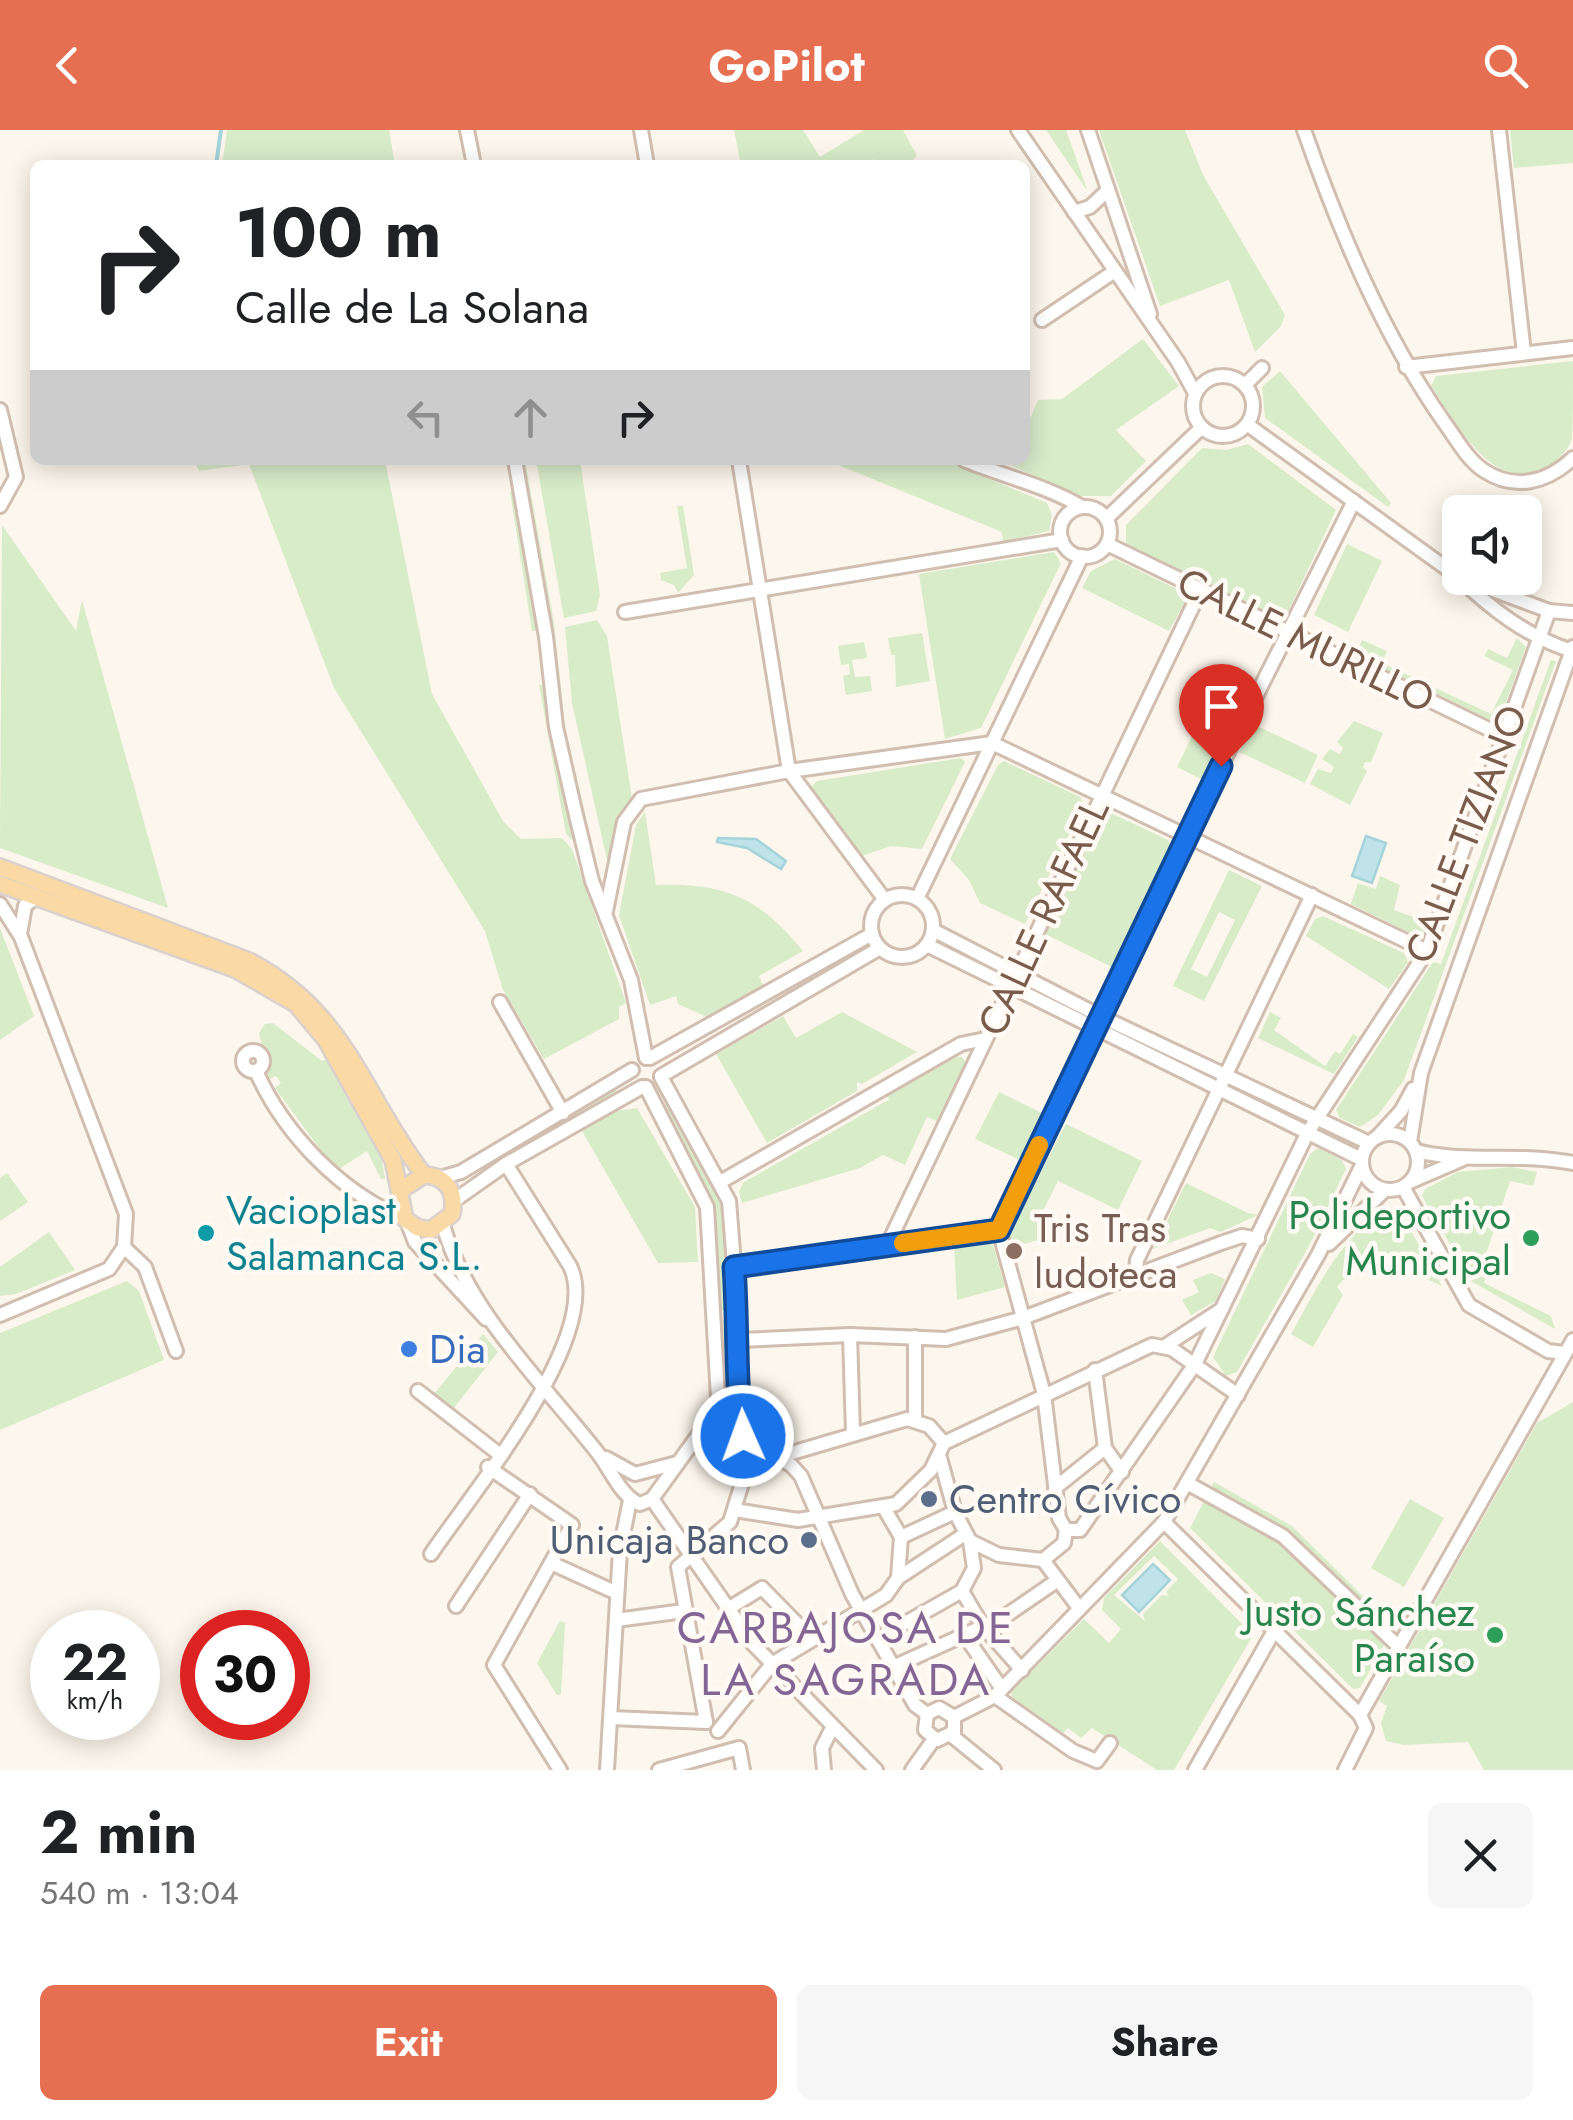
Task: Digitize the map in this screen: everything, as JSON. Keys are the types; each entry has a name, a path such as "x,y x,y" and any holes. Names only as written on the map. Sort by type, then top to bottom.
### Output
{"main road":[{"path":"0,867 165,938"},
{"path":"0,884 165,938 234,962 285,980 337,1033 432,1176 450,1187 455,1200 452,1214 443,1225 431,1230 406,1220 393,1160 311,1018 282,993 234,962"},
{"path":"401,1194 432,1176"}],"street":[{"path":"466,130 473,160"},
{"path":"641,130 647,160"},
{"path":"1018,130 1154,326 1195,393"},
{"path":"1088,130 1154,326"},
{"path":"1304,130 1406,367 1468,456 1484,470 1517,484 1549,477 1573,458"},
{"path":"1499,130 1524,353"},
{"path":"1074,212 1090,207 1108,190"},
{"path":"1042,320 1116,270"},
{"path":"1406,367 1573,348"},
{"path":"1178,362 1207,380 1234,378 1245,385 1254,412 1248,424 1225,437 1200,428 1192,411 1195,393 1207,380"},
{"path":"1245,385 1262,368"},
{"path":"0,410 16,477 0,506"},
{"path":"1248,424 1442,565"},
{"path":"1106,518 1200,428"},
{"path":"516,465 546,637 556,726 592,881 631,980 648,1058 659,1065 661,1077 729,1201 740,1340 737,1421 748,1440 801,1476 860,1610 915,1704 927,1714"},
{"path":"740,465 788,771 885,900"},
{"path":"625,612 1062,540 1082,556 1092,556 1107,544 1106,518 1096,508 1082,507 1059,494 1040,491 976,465"},
{"path":"1040,491 1064,519 1062,540"},
{"path":"1073,1530 1058,1518 1044,1394 999,1230 1354,501"},
{"path":"1064,519 1082,507"},
{"name":"CALLE MURILLO","path":"1107,544 1505,736"},
{"path":"917,899 1082,556"},
{"name":"CALLE RAFAEL","path":"887,1246 1200,589"},
{"path":"951,1735 954,1718 998,1692 1022,1670 1164,1522 1318,1255 1373,1140 1401,1111 1421,1073 1572,649 1539,640 1477,595"},
{"path":"1507,595 1549,611 1573,614"},
{"name":"CALLE TIZIANO","path":"1043,1560 1064,1543 1122,1472 1195,1364 1308,1132 1427,950 1549,611"},
{"path":"606,912 624,822 642,799 788,771 992,743 1427,950"},
{"path":"906,896 917,899 932,918 933,930 927,945 904,957 880,948 872,934 875,911 885,900 906,896"},
{"path":"1136,1273 1138,1260 1312,896"},
{"path":"20,937 26,906 36,897"},
{"path":"0,904 20,937 126,1214 124,1246 109,1268 0,1316"},
{"path":"933,930 1013,980"},
{"path":"432,1176 461,1172 648,1058 872,934"},
{"path":"927,945 1013,980 1219,1090 1308,1132 1361,1163 1374,1186 1385,1190"},
{"path":"455,1200 506,1164 880,948"},
{"path":"500,1002 562,1113"},
{"path":"1099,1023 1373,1140 1389,1134 1413,1146 1469,1157 1524,1155 1573,1163"},
{"path":"722,1182 961,1044 984,1039"},
{"path":"632,1070 707,1207 718,1415"},
{"path":"256,1071 326,1168 369,1202 406,1220 416,1242 510,1344"},
{"path":"1407,1185 1418,1162 1413,1146 1421,1073"},
{"path":"1318,1255 1385,1190 1407,1185 1469,1157"},
{"path":"430,1554 544,1389 564,1347 578,1284 506,1164"},
{"path":"1407,1185 1469,1304 1548,1351 1564,1353"},
{"path":"369,1202 401,1194"},
{"path":"443,1225 452,1257 544,1389 688,1554 772,1664 876,1770"},
{"path":"734,1267 999,1230"},
{"path":"740,1340 850,1335 946,1339 1023,1318 1242,1236 1258,1239"},
{"path":"124,1246 145,1268 176,1351"},
{"path":"735,1510 798,1520 890,1506 942,1450 1134,1350 1165,1346 1224,1308"},
{"path":"850,1335 853,1433"},
{"path":"915,1337 915,1419"},
{"path":"1360,1714 1573,1340"},
{"path":"1165,1346 1238,1395"},
{"path":"1095,1370 1106,1448 1122,1472"},
{"path":"418,1391 499,1454"},
{"path":"607,1770 617,1594 626,1528 640,1497 677,1463 707,1429 712,1416 737,1421"},
{"path":"778,1458 853,1433 915,1419 929,1426 942,1450 955,1512 968,1538 974,1568 962,1590 877,1638"},
{"path":"707,1429 727,1443 748,1440"},
{"path":"743,1770 734,1749 712,1726 684,1611 678,1567 688,1554 730,1522 748,1440"},
{"path":"1055,1488 1106,1448"},
{"path":"600,1455 640,1474 655,1486 640,1497"},
{"path":"640,1474 677,1463"},
{"path":"488,1468 572,1525 494,1665 560,1770"},
{"path":"640,1474 640,1497"},
{"path":"1187,1483 1283,1536 1398,1646"},
{"path":"456,1606 530,1494"},
{"path":"890,1506 900,1538 898,1578"},
{"path":"900,1538 955,1512"},
{"path":"1164,1522 1360,1714 1364,1734 1345,1770"},
{"path":"968,1538 998,1554 1043,1560 1078,1608"},
{"path":"712,1726 772,1664 886,1595 898,1578 968,1538"},
{"path":"551,1563 617,1594"},
{"path":"892,1667 1004,1617 1056,1582"},
{"path":"731,1607 762,1588 812,1640"},
{"path":"962,1590 982,1625 1022,1670"},
{"path":"616,1620 684,1611"},
{"path":"1198,1769 1274,1630"},
{"path":"963,1633 998,1692 1078,1754 1097,1761 1110,1742"},
{"path":"927,1714 944,1708 954,1718"},
{"path":"927,1714 923,1726 934,1740"},
{"path":"611,1718 712,1726"},
{"path":"824,1770 822,1748 832,1728"},
{"path":"912,1770 934,1740 951,1735"},
{"path":"951,1735 994,1770"},
{"path":"659,1770 700,1764 734,1749"}],"green space":[{"path":"227,130 389,130 394,160 223,160"},
{"path":"734,130 803,130 820,157 864,130 903,130 917,156 913,160 740,160"},
{"path":"1046,130 1066,130 1087,189 1086,189"},
{"path":"1099,130 1185,130 1203,175 1285,315 1281,326 1255,352 1229,280 1160,306"},
{"path":"1510,130 1573,130 1573,163 1514,168"},
{"path":"1143,339 1179,386 1116,430 1146,461 1111,496 1076,496 1011,465 1030,465 1030,419 1038,400 1062,399"},
{"path":"1573,361 1572,439 1554,462 1527,474 1509,472 1492,464 1464,435 1431,386 1436,376"},
{"path":"1280,371 1391,503 1388,507 1265,418 1262,387"},
{"path":"1248,444 1336,510 1286,616 1279,619 1126,544 1126,525 1202,448 1226,450"},
{"path":"196,465 242,465 199,471"},
{"path":"249,465 386,465 432,694 503,821 521,839 562,838 572,849 626,1003 619,1007 619,1019 544,1059 503,990 485,931 334,688"},
{"path":"522,465 526,465 554,623 565,726 603,893 561,725 547,609"},
{"path":"537,465 581,465 600,595 596,611 564,618"},
{"path":"838,465 956,465 1047,503 1052,515 1049,531 1003,542 1002,532"},
{"path":"513,492 540,630 532,631"},
{"path":"677,506 683,506 694,575 678,593 674,585 661,580 660,573 687,568"},
{"path":"2,525 76,631 82,600 168,908 0,848"},
{"path":"1347,544 1382,561 1348,632 1314,615"},
{"path":"1054,552 1061,563 981,728 945,739 919,574"},
{"path":"1115,559 1183,592 1186,600 1169,631 1082,588 1091,571"},
{"path":"597,620 607,636 632,799 619,820 609,869 572,703 565,627"},
{"path":"922,633 930,681 896,687 895,655 891,655 888,638"},
{"path":"1517,638 1526,647 1500,719 1495,722 1355,655 1362,640 1387,651 1382,663 1491,714 1513,670 1484,656 1488,649 1507,658"},
{"path":"864,642 867,658 852,660 855,677 870,676 872,691 846,695 843,676 850,674 849,664 841,665 838,646"},
{"path":"1551,660 1556,661 1404,1080 1378,1115 1360,1127 1340,1118 1336,1110 1433,962 1441,964"},
{"path":"1225,669 1253,683 1205,781 1177,767"},
{"path":"545,684 576,837 572,840 566,834 539,685"},
{"path":"1354,721 1383,733 1371,762 1365,762 1363,767 1367,771 1350,805 1310,784 1318,769 1331,773 1334,767 1322,759 1330,749 1340,754 1343,748 1337,742"},
{"path":"1253,724 1318,755 1305,783 1239,752"},
{"path":"961,758 965,762 922,849 891,846 862,856 811,787 817,781"},
{"path":"1004,761 1080,797 1084,804 1025,924 980,903 969,880 950,859 998,765"},
{"path":"645,812 656,885 702,887 739,897 771,918 803,951 759,976 763,985 707,1017 678,1004 676,996 650,1005 619,915 636,825"},
{"path":"1111,813 1168,840 1172,848 1114,968 1045,934 1103,816"},
{"path":"1229,870 1262,886 1204,1001 1173,986","holes":["1219,912 1235,920 1207,977 1191,969"]},
{"path":"1380,876 1400,885 1394,910 1428,922 1425,931 1416,936 1351,904 1358,883 1376,889"},
{"path":"1323,916 1404,953 1408,962 1389,989 1306,936 1315,919"},
{"path":"0,928 34,1016 0,1040"},
{"path":"842,1012 917,1052 862,1084 857,1082 857,1091 767,1143 716,1054 783,1016 796,1038"},
{"path":"1270,1012 1281,1018 1274,1030 1325,1066 1335,1051 1340,1054 1353,1034 1358,1037 1334,1074 1258,1038"},
{"path":"273,1023 322,1061 327,1059 381,1154 385,1179 381,1179 367,1151 336,1171 275,1088 281,1083 276,1076 269,1079 259,1033 265,1024"},
{"path":"954,1056 962,1057 967,1065 941,1123 927,1117 905,1165 883,1155 860,1168 742,1203 739,1191 744,1182 890,1099 883,1095"},
{"path":"615,1089 618,1094 485,1170 482,1166"},
{"path":"999,1092 1044,1114 1020,1160 975,1139"},
{"path":"670,1100 724,1202 729,1311 718,1310 711,1204 658,1107"},
{"path":"637,1108 695,1207 698,1262 658,1263 582,1131 616,1111"},
{"path":"1066,1124 1142,1161 1118,1210 1058,1181 1039,1219 1044,1238 1011,1248 1008,1236"},
{"path":"1318,1148 1342,1160 1346,1169 1309,1246 1237,1372 1226,1376 1213,1357 1310,1154"},
{"path":"1512,1167 1537,1172 1533,1186 1510,1181 1484,1261 1466,1272 1422,1196 1425,1189 1458,1172"},
{"path":"7,1173 28,1202 0,1221 0,1178"},
{"path":"1186,1183 1258,1215 1221,1232 1210,1228 1153,1249"},
{"path":"1391,1207 1398,1209 1391,1213 1395,1221 1403,1217 1442,1286 1411,1272 1415,1261 1372,1261 1354,1270 1337,1287 1343,1295 1313,1347 1291,1334 1345,1246 1358,1231"},
{"path":"49,1232 75,1270 16,1294 0,1296 0,1267"},
{"path":"983,1241 993,1245 1005,1287 957,1300 954,1245"},
{"path":"1488,1271 1484,1283 1551,1316 1555,1329 1471,1281"},
{"path":"1211,1273 1225,1279 1216,1301 1191,1315 1182,1300 1199,1292 1193,1280"},
{"path":"127,1281 139,1291 164,1360 0,1430 0,1333"},
{"path":"718,1320 731,1320 734,1391 722,1391"},
{"path":"483,1334 498,1352 453,1409 434,1394"},
{"name":"Justo Sánchez Paraíso","path":"1573,1402 1573,1770 1484,1770 1468,1742 1404,1745 1386,1741 1381,1723 1387,1706 1379,1701 1537,1423"},
{"path":"1214,1482 1292,1526 1394,1627 1360,1688 1353,1689 1190,1528"},
{"path":"1410,1499 1444,1518 1404,1587 1371,1568"},
{"path":"1160,1541 1253,1635 1174,1770 1157,1770 1092,1728 1081,1738 1068,1728 1063,1733 1012,1697 1011,1692 1084,1619 1109,1643 1121,1629 1102,1610 1104,1598","holes":["1154,1556 1178,1579 1166,1592 1169,1596 1162,1595 1143,1614 1145,1621 1114,1595"]},
{"path":"560,1621 565,1623 561,1694 557,1695 537,1663"}],"water":[{"path":"1366,836 1386,843 1372,883 1352,876"},
{"path":"718,838 756,839 786,861 781,869 747,848 717,842"},
{"path":"1153,1564 1170,1580 1139,1612 1122,1595"}],"waterway":[{"path":"217,160 221,130"}],"slow traffic":[{"path":"903,1243 999,1230 1039,1145"}],"place":[{"name":"Vacioplast Salamanca S.L.","path":"206,1233"},
{"name":"Polideportivo Municipal","path":"1531,1238"},
{"name":"Tris Tras ludoteca","path":"1014,1251"},
{"name":"Dia","path":"409,1349"},
{"name":"Centro Cívico","path":"929,1499"},
{"name":"Unicaja Banco","path":"809,1540"},
{"name":"Justo Sánchez Paraíso","path":"1495,1635"}],"district":[{"name":"CARBAJOSA DE LA SAGRADA","path":"846,1653"}],"route":[{"path":"743,1436 737,1421 741,1369 734,1267 999,1230 1221,766"}]}
